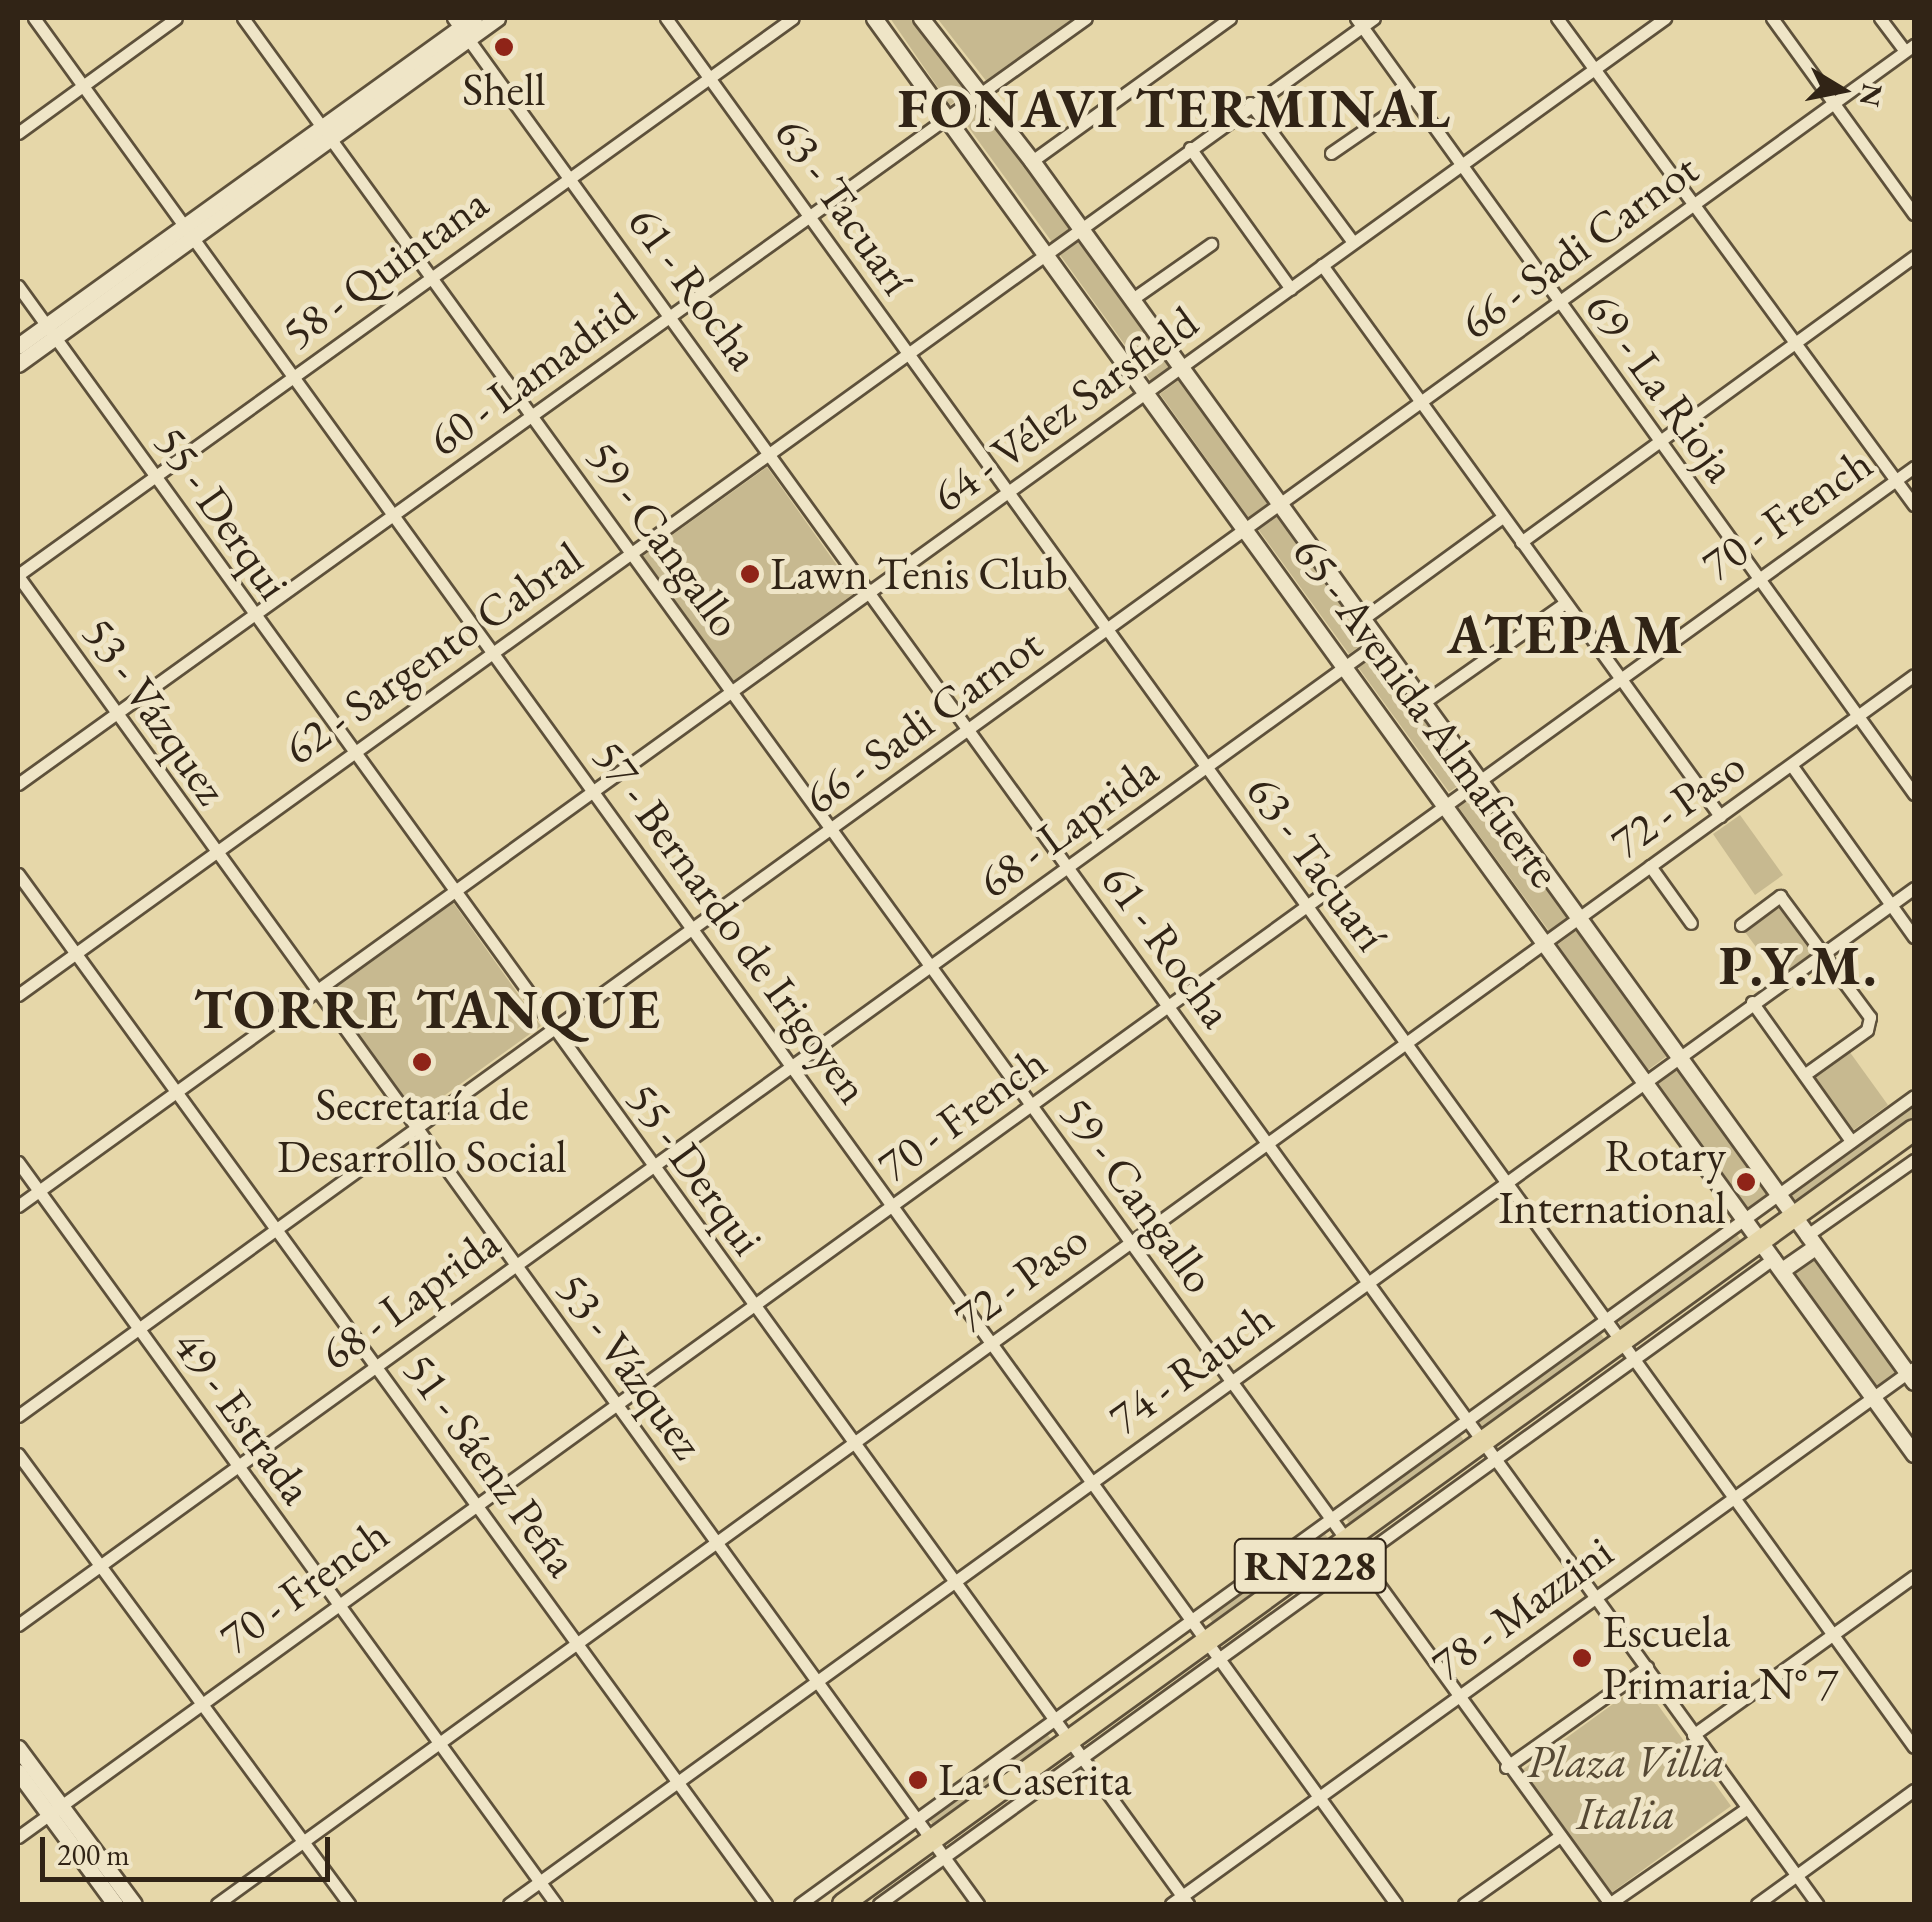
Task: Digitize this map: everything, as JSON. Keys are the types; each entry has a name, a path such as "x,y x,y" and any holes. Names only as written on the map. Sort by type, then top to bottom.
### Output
{"highway":[{"name":"RN228","path":"843,1904 938,1848 1075,1750 1351,1550 1480,1442 1626,1351 1760,1238 1914,1130"}],"main road":[{"path":"18,364 50,332 326,132 464,25 497,18"},
{"name":"65 - Avenida Almafuerte","path":"874,18 951,117 1914,1454"},
{"name":"65 - Avenida Almafuerte","path":"920,18 1032,161 1578,920 1780,1193 1810,1241 1912,1375"},
{"path":"18,346 50,332"},
{"path":"1778,1264 1810,1241"},
{"path":"18,1748 116,1904"},
{"path":"18,1772 134,1904"}],"street":[{"name":"57 - Bernardo de Irigoyen","path":"34,18 692,931 1215,1647 1396,1904"},
{"path":"18,132 176,18"},
{"name":"59 - Cangallo","path":"243,18 1460,1697 1506,1767 1610,1904"},
{"name":"63 - Tacuarí","path":"666,18 1205,770 1914,1747"},
{"name":"58 - Quintana","path":"18,575 793,18"},
{"name":"60 - Lamadrid","path":"18,784 395,518 1086,18"},
{"path":"1032,161 1230,18"},
{"name":"62 - Sargento Cabral","path":"18,995 212,852 495,654 1082,231 1359,22 1374,18"},
{"path":"1558,18 1798,341 1914,505"},
{"name":"64 - Vélez Sarsfield","path":"18,1206 1666,18"},
{"path":"1772,18 1914,214"},
{"path":"1880,18 1910,48"},
{"name":"69 - La Rioja","path":"1359,22 1558,304 1914,794"},
{"name":"61 - Rocha","path":"464,25 967,730 1817,1904"},
{"name":"66 - Sadi Carnot","path":"18,1416 1910,48"},
{"path":"1331,154 1412,98"},
{"path":"1250,104 1352,241"},
{"path":"1190,148 1291,288"},
{"path":"1132,300 1211,244"},
{"path":"1521,542 1914,256"},
{"path":"1322,265 1501,518 1720,816"},
{"name":"55 - Derqui","path":"18,286 351,754 1053,1718 1180,1902"},
{"name":"70 - French","path":"18,1837 1914,467"},
{"path":"1364,618 1501,518"},
{"name":"53 - Vázquez","path":"18,575 212,852 978,1904"},
{"path":"1423,703 1565,602"},
{"name":"68 - Laprida","path":"18,1626 1379,642"},
{"name":"72 - Paso","path":"217,1904 1914,675"},
{"path":"1792,766 1914,936"},
{"path":"1650,866 1691,923"},
{"name":"51 - Sáenz Peña","path":"18,874 766,1904"},
{"name":"74 - Rauch","path":"508,1904 1914,888"},
{"path":"1742,925 1780,896 1872,1024 1804,1075"},
{"path":"1752,1002 1851,1141"},
{"path":"800,1904 1914,1096"},
{"path":"1810,1241 1914,1160"},
{"name":"49 - Estrada","path":"18,1162 135,1329 336,1606 442,1742 556,1904"},
{"path":"1351,1550 1495,1462 1626,1351 1778,1264"},
{"name":"78 - Mazzini","path":"1180,1902 1732,1498 1873,1397 1912,1375"},
{"path":"18,1454 98,1568 349,1904"},
{"path":"1693,1735 1914,1576"},
{"path":"1506,1767 1647,1667"},
{"path":"1757,1904 1914,1790"},
{"path":"1610,1904 1747,1808"},
{"path":"1464,1904 1560,1836"},
{"path":"879,1904 938,1848"}],"green space":[{"path":"890,18 919,18 969,91 950,105"},
{"path":"937,18 1076,18 987,82"},
{"path":"980,103 1071,229 1052,242 961,117"},
{"path":"1079,241 1170,367 1151,381 1060,255"},
{"path":"1179,380 1268,504 1249,518 1160,394"},
{"name":"Lawn Tenis Club","path":"767,467 856,592 733,681 643,556"},
{"path":"1277,515 1368,640 1349,654 1258,529"},
{"path":"1377,653 1468,779 1449,792 1358,667"},
{"path":"1477,792 1567,917 1549,931 1457,805"},
{"path":"1740,815 1783,875 1755,895 1713,834"},
{"path":"452,901 541,1026 416,1116 327,991"},
{"path":"1779,908 1812,953 1778,977 1745,932"},
{"path":"1576,931 1667,1056 1648,1070 1557,945"},
{"path":"1849,1051 1888,1105 1852,1131 1813,1077"},
{"path":"1676,1069 1767,1194 1748,1208 1657,1083"},
{"path":"1914,1104 1914,1118 1797,1203 1790,1194"},
{"path":"1734,1230 1741,1241 1623,1328 1615,1317"},
{"path":"1814,1255 1897,1371 1874,1388 1791,1272"},
{"path":"1599,1331 1605,1340 1483,1428 1477,1419"},
{"path":"1459,1433 1465,1442 1349,1523 1343,1514"},
{"path":"1321,1529 1328,1538 1213,1623 1206,1613"},
{"name":"Plaza Villa Italia","path":"1642,1683 1731,1806 1611,1893 1522,1770"},
{"path":"1044,1730 1051,1739 934,1826 927,1817"}],"place":[{"name":"Shell","path":"504,47"},
{"name":"Lawn Tenis Club","path":"750,574"},
{"name":"Secretaría de Desarrollo Social","path":"422,1062"},
{"name":"Rotary International","path":"1746,1182"},
{"name":"Escuela Primaria N° 7","path":"1582,1658"},
{"name":"La Caserita","path":"918,1780"}],"district":[{"name":"FONAVI TERMINAL","path":"1175,108"},
{"name":"ATEPAM","path":"1566,634"},
{"name":"P.Y.M.","path":"1799,965"},
{"name":"TORRE TANQUE","path":"428,1009"}]}
